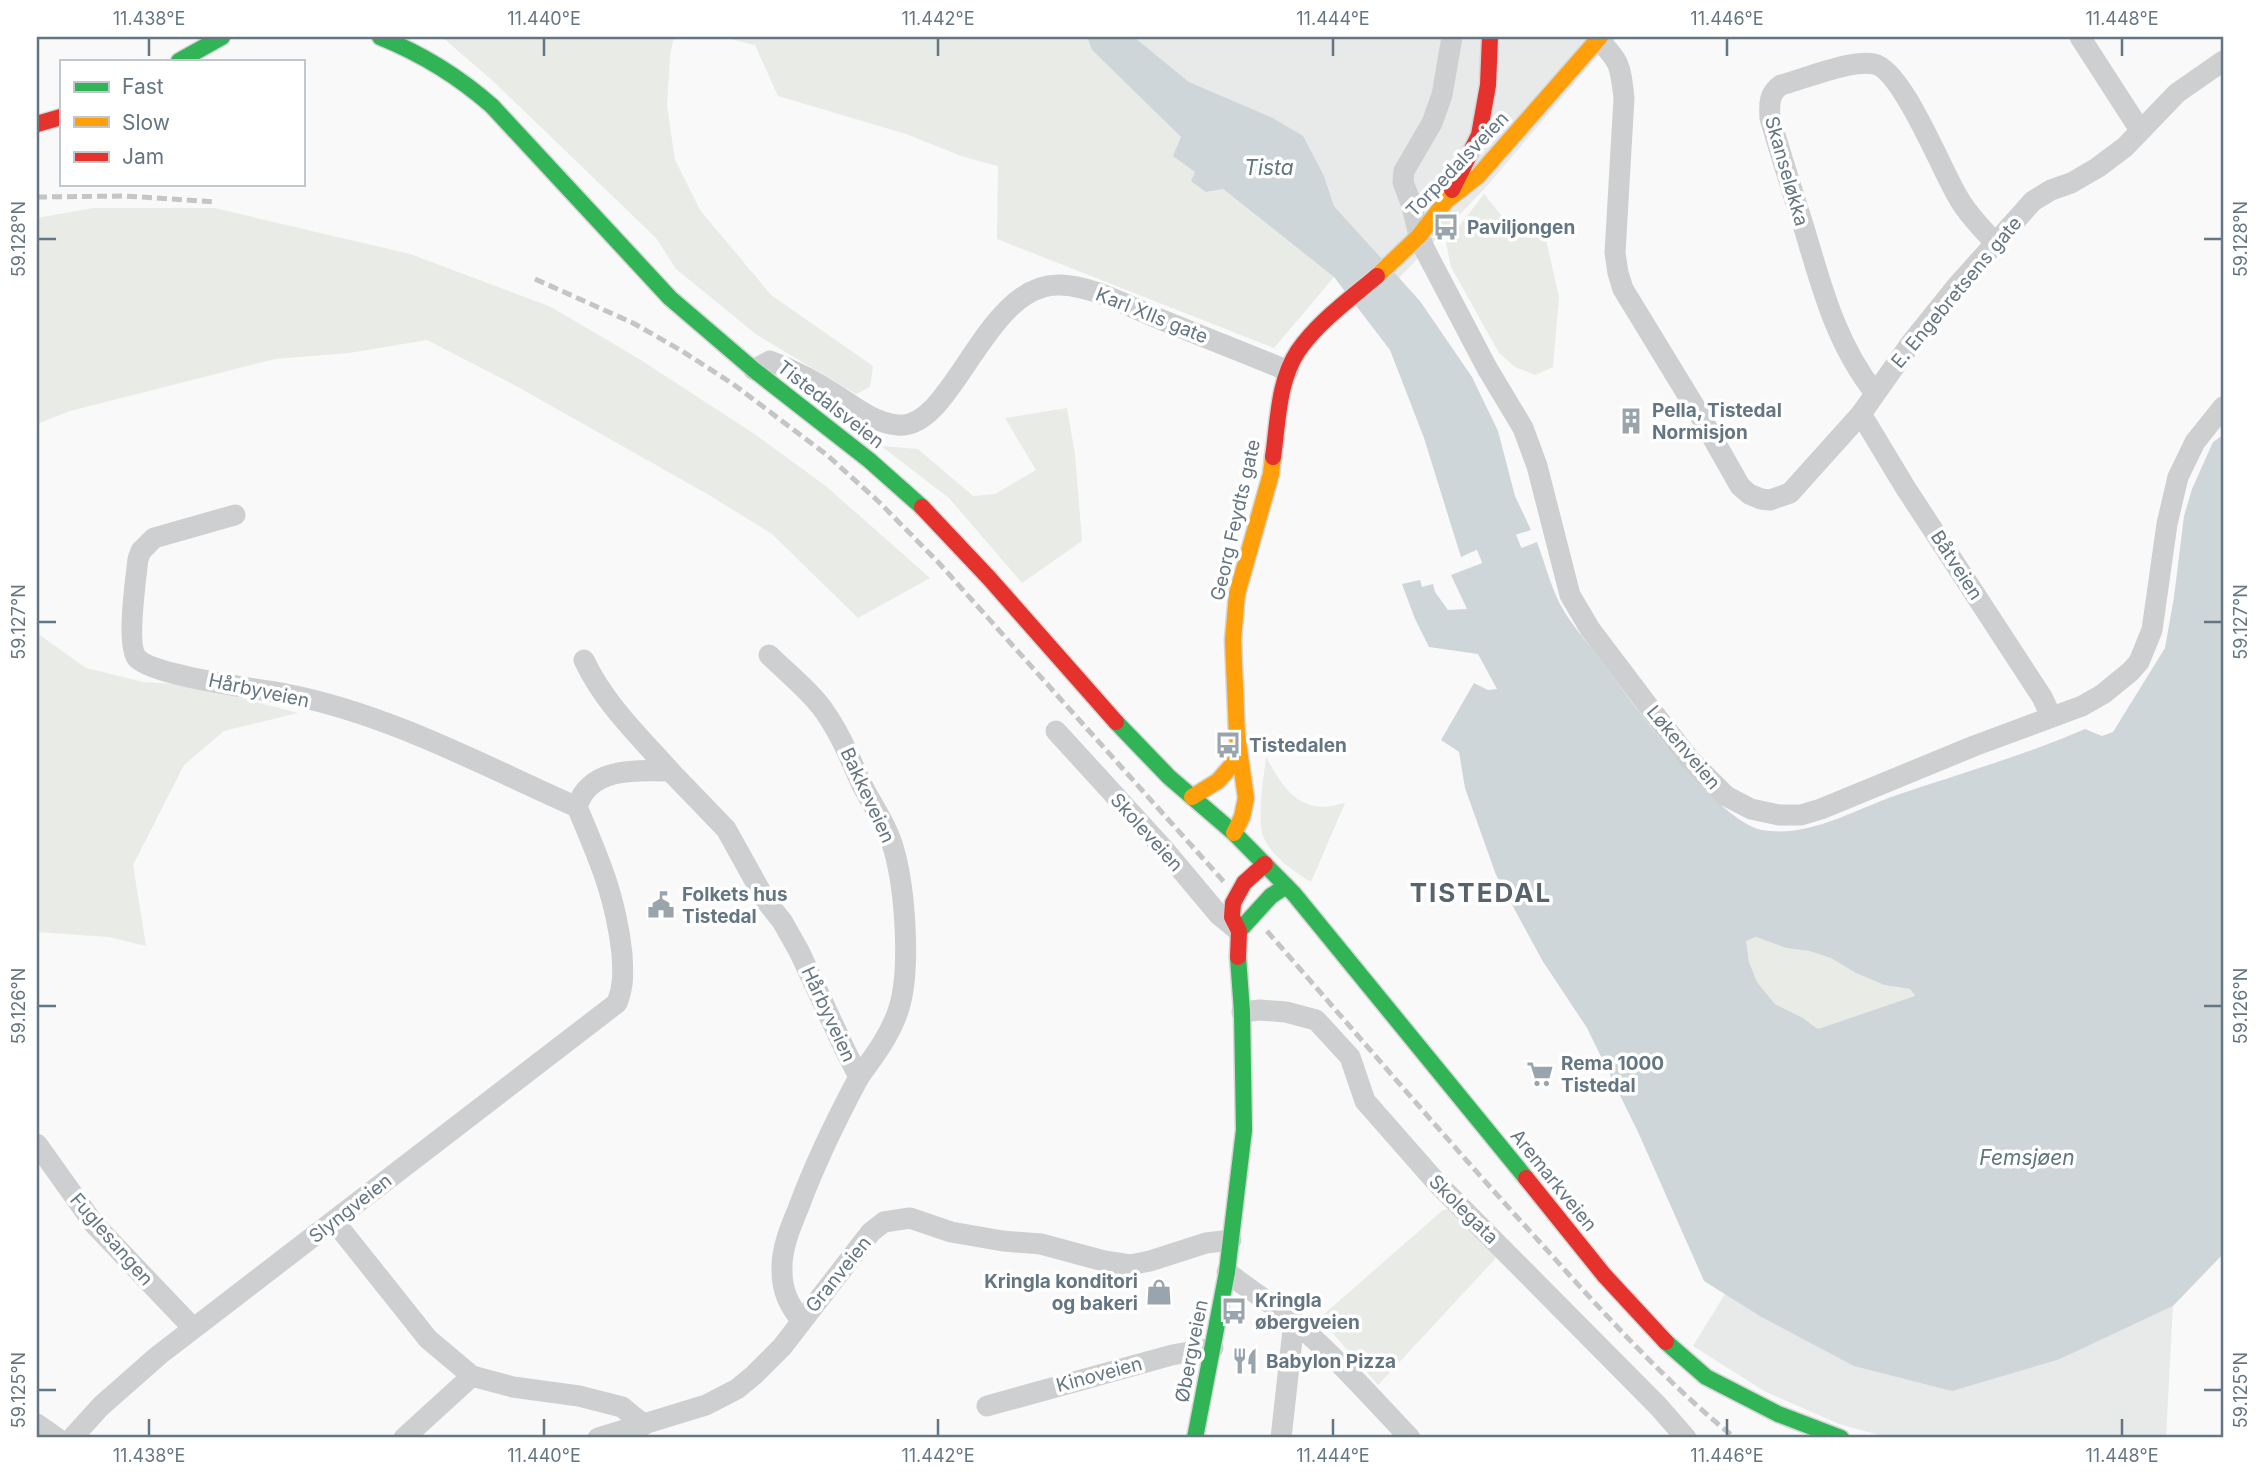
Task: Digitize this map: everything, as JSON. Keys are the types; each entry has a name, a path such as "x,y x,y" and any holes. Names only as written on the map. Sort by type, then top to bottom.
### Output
{"main road":[{"path":"180,60 222,37"},
{"name":"Tistedalsveien","path":"380,37 409,48 466,83 492,106 670,298 754,370 869,460 925,510 989,578 1126,734 1169,778 1234,834"},
{"path":"1446,201 1479,135 1488,85 1490,37"},
{"name":"Torpedalsveien","path":"1335,311 1396,259 1419,236 1446,201 1485,168 1599,38"},
{"path":"37,124 60,117"},
{"name":"Georg Feydts gate","path":"1234,834 1242,817 1246,798 1237,735 1233,640 1237,594 1271,474 1282,389 1296,353 1312,331 1335,311"},
{"path":"1192,797 1218,781 1240,756"},
{"path":"1234,834 1286,886 1271,896 1239,931"},
{"path":"1227,1272 1244,1130 1239,931 1232,917 1233,902 1244,883 1265,864"},
{"name":"Aremarkveien","path":"1286,886 1416,1041 1604,1275 1658,1335 1706,1377 1777,1415 1841,1438"},
{"name":"Øbergveien","path":"1195,1438 1227,1272"}],"street":[{"name":"Løkenveien","path":"1452,37 1442,95 1432,123 1403,176 1419,236 1487,368 1523,428 1537,466 1570,595 1590,629 1691,761 1726,796 1751,809 1779,816 1801,815 1863,794 1974,746 2082,706 2103,694 2130,672 2147,646 2156,612 2167,524 2178,477 2194,442 2223,407"},
{"path":"2080,37 2140,130"},
{"name":"E. Engebretsens gate","path":"1599,38 1615,57 1625,98 1615,253 1623,289 1740,486 1761,499 1790,493 1861,414 1911,343 2033,201 2097,168 2125,147 2177,93 2223,61"},
{"name":"Skanseløkka","path":"1875,393 1854,363 1824,297 1770,118 1769,104 1774,90 1781,85 1853,64 1870,63 1885,68 1905,96 1958,199 1995,243"},
{"name":"Karl XIIs gate","path":"754,370 770,362 793,370 863,412 900,426 917,421 941,401 1006,310 1029,293 1059,285 1087,289 1197,335 1233,347 1288,372"},
{"name":"Båtveien","path":"1861,414 2042,697 2051,716"},
{"name":"Hårbyveien","path":"236,515 154,538 141,551 138,559 132,636 133,652 142,663 170,672 292,695 371,718 438,743 577,807"},
{"name":"Bakkeveien","path":"769,655 819,705 839,733 894,850 903,915 906,961 904,988 884,1043 859,1077"},
{"name":"Hårbyveien","path":"584,660 591,676 610,703 726,829 766,901 782,921 799,951 859,1077 820,1153 786,1242 782,1271 785,1294 801,1320"},
{"name":"Skoleveien","path":"1056,731 1162,847 1219,915 1239,931"},
{"path":"577,807 580,796 590,786 611,774 632,770 670,771"},
{"name":"Slyngveien","path":"72,1438 101,1406 194,1328 617,1003 624,979 621,943 612,896 577,807"},
{"name":"Skolegata","path":"1242,1012 1286,1012 1316,1020 1350,1057 1365,1101 1437,1183 1658,1406 1686,1438"},
{"name":"Fuglesangen","path":"37,1144 94,1224 194,1328"},
{"name":"Granveien","path":"598,1438 706,1405 737,1389 782,1347 871,1232 892,1219 910,1218 951,1232 993,1240 1041,1244 1130,1265 1206,1243 1231,1240"},
{"path":"334,1221 428,1339 472,1377 513,1387 579,1396 622,1407 644,1425"},
{"path":"1227,1272 1294,1321 1329,1353 1410,1438"},
{"path":"1281,1438 1294,1321"},
{"name":"Kinoveien","path":"987,1406 1171,1355 1213,1348"},
{"path":"404,1438 472,1377"},
{"path":"37,1424 57,1438"}],"shaded area":[{"path":"442,37 674,37 670,55 667,106 675,160 700,210 771,295 873,366 870,387 856,394 757,335 676,269 656,238 494,82"},
{"path":"722,37 1087,37 1092,50 1181,137 1206,192 1223,189 1334,277 1274,348 997,239 998,166 964,157 906,134 778,96 755,45"},
{"path":"1134,37 1617,37 1487,186 1399,278 1334,206 1324,177 1302,136 1273,118 1189,82"},
{"path":"1484,194 1503,217 1517,228 1524,232 1544,231 1559,297 1553,367 1535,375 1515,367 1499,353 1451,267 1446,243"},
{"path":"93,208 214,208 410,254 551,307 636,357 753,433 827,487 930,578 858,618 772,534 709,495 518,387 427,340 349,353 275,359 70,411 37,424 37,218"},
{"path":"1067,408 1075,454 1082,541 1022,583 949,498 881,446 918,449 973,496 995,494 1036,470 1005,418"},
{"path":"37,633 86,668 143,682 192,685 298,713 224,731 184,765 133,865 146,946 109,937 37,932"},
{"path":"1266,757 1288,790 1303,802 1323,807 1345,803 1311,882 1278,857 1264,838 1261,810"},
{"path":"1756,937 1786,948 1831,958 1884,985 1910,989 1915,997 1818,1029 1775,1004 1757,982 1749,962 1746,941"},
{"path":"1450,1209 1495,1251 1495,1259 1378,1385 1324,1323 1322,1316 1443,1210"},
{"path":"1725,1294 1758,1315 2060,1359 2173,1306 2166,1438 1890,1438 1839,1424 1764,1391 1693,1346"}],"water":[{"name":"Tista","path":"1087,37 1134,37 1189,82 1273,118 1303,136 1324,176 1334,206 1420,301 1472,377 1498,431 1515,496 1531,530 1496,541 1461,557 1424,438 1390,350 1334,277 1223,189 1206,192 1191,181 1195,172 1173,156 1181,137 1092,50"},
{"name":"Femsjøen","path":"2223,435 2223,1254 2173,1306 2060,1359 1952,1391 1854,1366 1758,1315 1704,1281 1638,1132 1587,1028 1542,960 1496,875 1465,788 1459,752 1441,740 1474,683 1488,690 1497,689 1478,654 1429,647 1402,584 1420,580 1422,587 1433,584 1435,592 1448,610 1467,609 1451,575 1537,542 1556,595 1568,618 1676,758 1722,806 1743,822 1762,830 1796,830 1829,822 1894,796 2085,729 2102,736 2113,732 2165,648 2184,516 2192,489 2213,442","holes":["1756,937 1786,948 1831,958 1884,985 1910,989 1915,996 1818,1029 1775,1004 1757,982 1749,962 1746,941"]}],"waterway":[{"path":"1483,485 1502,556"}],"railway":[{"path":"37,197 125,196 216,202"},
{"path":"535,279 633,323 682,351 733,384 827,455 879,502 938,562 1225,883"},
{"path":"1267,931 1469,1163 1608,1317 1682,1392 1735,1438"}],"traffic: fast":[{"path":"181,60 222,37"},
{"path":"380,37 439,67 492,106 670,298 754,370 869,460 922,507"},
{"path":"1116,722 1169,777 1234,833 1294,894 1526,1178"},
{"path":"1239,931 1271,896 1286,886"},
{"path":"1195,1438 1227,1272 1244,1130 1238,957"},
{"path":"1666,1342 1706,1377 1778,1414 1841,1438"}],"traffic: slow":[{"path":"1377,276 1419,236 1446,201 1478,176 1600,37"},
{"path":"1234,833 1242,817 1246,798 1237,735 1233,640 1237,594 1271,474 1273,457"},
{"path":"1192,797 1218,781 1240,756"}],"traffic: jam":[{"path":"1452,190 1479,135 1488,85 1490,37"},
{"path":"37,124 60,117"},
{"path":"1273,457 1283,389 1291,363 1306,340 1345,302 1377,276"},
{"path":"922,507 989,578 1116,722"},
{"path":"1238,957 1239,931 1232,917 1233,903 1244,883 1265,864"},
{"path":"1526,1178 1604,1275 1666,1342"}],"place":[{"name":"Paviljongen","path":"1446,227"},
{"name":"Pella, Tistedal Normisjon","path":"1631,421"},
{"name":"Tistedalen","path":"1228,745"},
{"name":"Folkets hus Tistedal","path":"661,905"},
{"name":"Rema 1000 Tistedal","path":"1540,1074"},
{"name":"Kringla konditori og bakeri","path":"1159,1292"},
{"name":"Kringla øbergveien","path":"1234,1311"},
{"name":"Babylon Pizza","path":"1245,1361"}],"district":[{"name":"TISTEDAL","path":"1481,893"}]}
